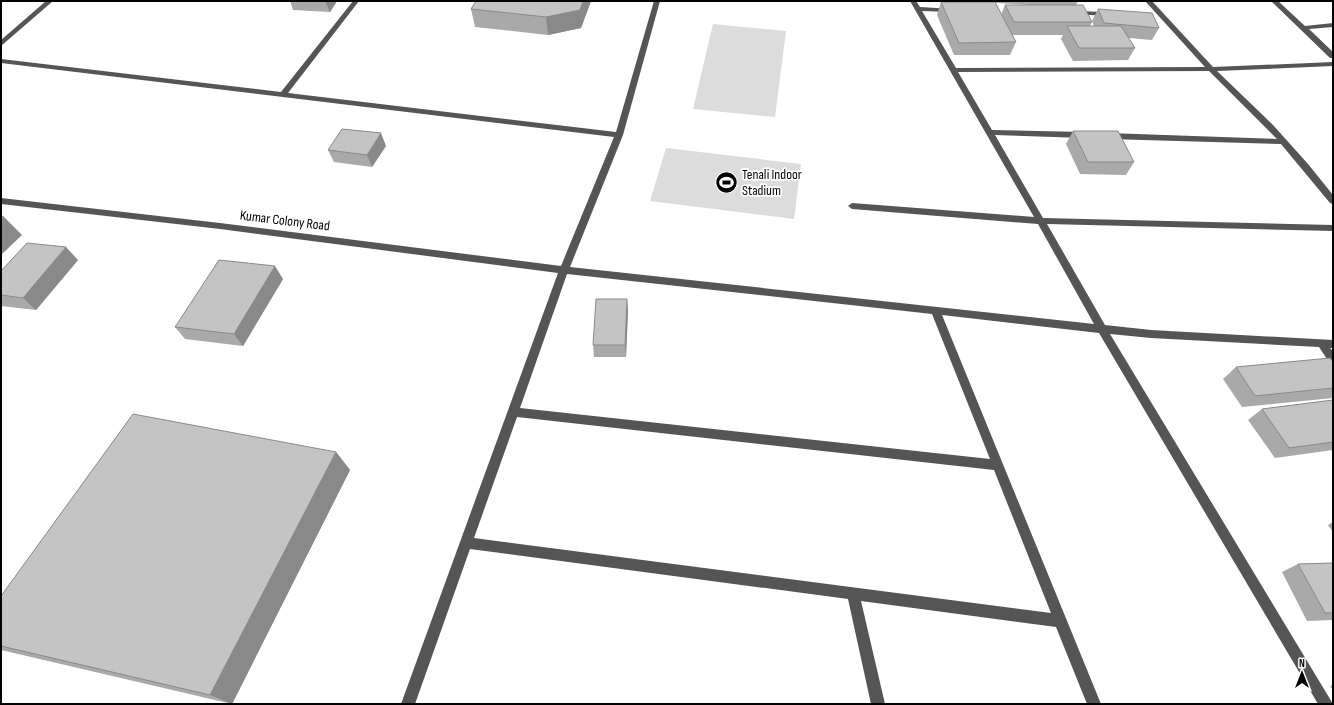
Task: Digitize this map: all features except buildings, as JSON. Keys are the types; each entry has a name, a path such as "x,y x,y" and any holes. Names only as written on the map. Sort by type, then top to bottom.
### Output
{"street":[{"path":"1,44 50,1"},
{"path":"283,95 356,1"},
{"path":"408,704 564,270 619,135 657,1"},
{"path":"1148,1 1157,15 1270,127 1333,201"},
{"path":"1274,1 1333,56"},
{"path":"915,5 957,10"},
{"path":"915,5 990,132 1102,328 1326,704"},
{"path":"1067,13 1114,14"},
{"path":"1303,28 1333,25"},
{"path":"1,61 619,135"},
{"path":"953,70 1211,70 1333,64"},
{"path":"990,132 1283,142"},
{"name":"Kumar Colony Road","path":"1,201 220,226 564,270 1151,334 1333,344"},
{"path":"852,206 1041,221 1333,228"},
{"path":"935,310 1094,704"},
{"path":"1322,344 1333,359"},
{"path":"513,412 997,465"},
{"path":"467,543 1061,621"},
{"path":"853,593 878,704"}],"shaded area":[{"path":"713,24 786,31 775,117 693,109"},
{"name":"Tenali Indoor Stadium","path":"666,148 801,164 794,219 650,201"}],"place":[{"name":"Tenali Indoor Stadium","path":"727,182"}]}
